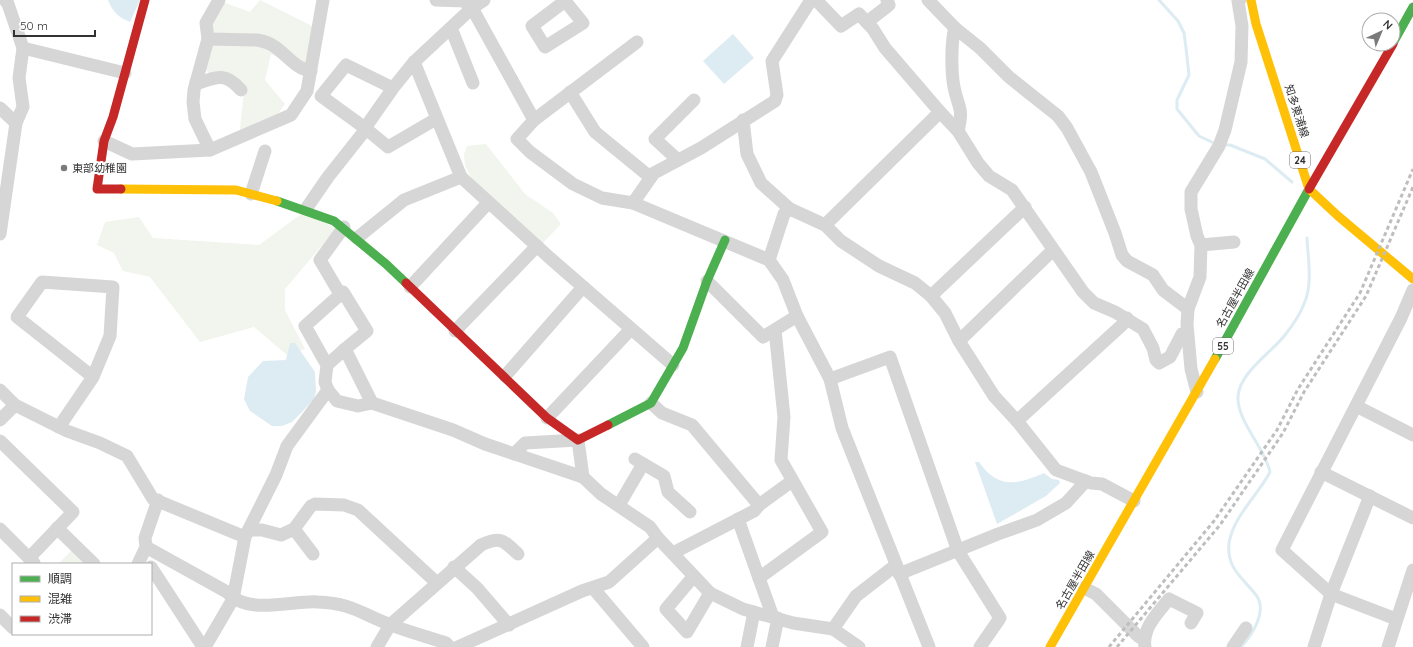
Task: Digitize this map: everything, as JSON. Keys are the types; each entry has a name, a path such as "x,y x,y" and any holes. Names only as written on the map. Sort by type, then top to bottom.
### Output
{"main road":[{"path":"145,0 113,117 104,141 97,189 236,190 306,209 334,220 344,227 410,287 455,331 505,376 547,418 578,440 651,403 683,348 707,281 725,240"},
{"name":"知多東浦線","path":"1251,0 1256,24 1309,189 1338,216 1413,279"},
{"name":"名古屋半田線","path":"1401,29 1413,7"},
{"name":"名古屋半田線","path":"1050,647 1198,392 1309,189 1389,52"}],"street":[{"path":"0,234 3,202 16,123 23,107 19,78 23,48 8,4 5,0"},
{"path":"210,150 194,112 193,102 196,82 208,39 206,23 219,0"},
{"path":"104,141 132,154 210,150 291,114 307,91 323,0"},
{"path":"436,0 464,1 472,8 534,120"},
{"path":"306,209 393,88 414,62 472,8 484,0"},
{"path":"633,203 650,177 774,101 777,95 772,61 811,0"},
{"path":"816,0 841,26 859,14 867,22 885,48 958,131 978,163 989,176 1012,190 1083,292 1094,303 1127,318 1143,329 1153,348 1156,360 1159,363 1170,357 1182,334 1187,334"},
{"path":"867,22 889,5 887,0"},
{"path":"928,0 955,28 980,48 1009,77 1058,116 1067,128 1091,172 1122,255 1127,261 1153,275 1163,290 1188,309"},
{"path":"1198,392 1191,369 1187,334 1188,309 1200,277 1201,245 1197,236 1191,209 1191,192 1219,146 1225,130 1240,62 1242,26 1238,1 1240,0"},
{"path":"451,28 474,83"},
{"path":"955,28 952,76 962,114 958,131"},
{"path":"208,39 257,40 265,42 273,45 294,63 311,71"},
{"path":"637,42 534,120 517,139 530,152 573,184 602,198 633,203 725,240 769,260 783,280 797,316 830,379 842,428 929,647"},
{"path":"23,48 125,73"},
{"path":"414,62 461,177 488,203 673,365"},
{"path":"393,88 346,65 321,96 388,147 436,119"},
{"path":"196,82 199,83 219,77 228,78 241,90"},
{"path":"570,92 595,132 650,177"},
{"path":"678,160 654,139 694,100"},
{"path":"0,108 16,123"},
{"path":"826,225 940,112"},
{"path":"743,120 747,154 760,183 790,209 826,225 841,240 853,249 879,266 915,283 931,296 945,313 960,341 994,396 1017,421 1056,470 1086,481 1102,484 1134,501"},
{"path":"251,194 265,151"},
{"path":"356,238 404,200 461,177"},
{"path":"410,287 488,203"},
{"path":"931,296 1025,207"},
{"path":"769,260 770,251 784,214 790,209"},
{"path":"340,294 320,260 344,227"},
{"path":"1201,245 1234,242"},
{"path":"455,331 537,246"},
{"path":"960,341 1053,250"},
{"path":"707,281 763,336 797,316"},
{"path":"59,427 93,377 110,336 113,287 42,282 17,317 93,377"},
{"path":"505,376 584,287"},
{"path":"1396,619 1331,594 1282,550 1401,318 1413,290"},
{"path":"327,365 367,331 343,292 306,326 327,365 325,382 328,390 336,401 358,406 372,403 453,430 485,444 583,477 602,494 650,527 693,577 710,593 743,610 793,623 833,629 859,647"},
{"path":"1017,421 1122,325 1127,318"},
{"path":"547,418 631,329"},
{"path":"759,578 822,532 781,460 784,417 775,330"},
{"path":"345,349 372,403"},
{"path":"830,379 890,357 958,551 1000,618 980,647"},
{"path":"0,390 15,405 59,427 100,442 127,456 153,498 247,533 262,530 281,535 294,529 311,506 315,504 354,508 437,582"},
{"path":"152,569 204,647 233,598 247,533 276,476 287,446 328,390"},
{"path":"651,403 662,413 692,425 760,505"},
{"path":"0,420 15,405"},
{"path":"1356,406 1413,435"},
{"path":"514,454 525,443 578,440 583,477"},
{"path":"0,442 73,512 57,528 32,561 0,529"},
{"path":"619,505 639,461 664,476 668,492 690,512"},
{"path":"1321,472 1413,518"},
{"path":"673,553 754,511 792,481"},
{"path":"833,629 856,596 898,569 958,551 998,534 1037,520 1066,503 1086,481"},
{"path":"1314,647 1331,594 1370,496"},
{"path":"158,500 145,538 144,558 227,592 233,598 253,605 316,602 347,605 390,625 446,642 450,647"},
{"path":"738,519 759,578 776,618 772,647"},
{"path":"57,528 93,563"},
{"path":"294,529 313,554"},
{"path":"458,647 478,643 509,625 609,582 658,538"},
{"path":"377,647 390,625 454,567 481,545 494,539 503,540 518,554"},
{"path":"454,567 477,588 509,625"},
{"path":"1388,647 1413,570"},
{"path":"693,577 666,609 687,632 710,593"},
{"path":"593,588 642,647"},
{"path":"1084,588 1096,594 1144,643"},
{"path":"1144,643 1152,621 1169,600 1197,613 1190,623"},
{"path":"747,647 754,612"},
{"path":"0,615 12,627"},
{"path":"1233,647 1246,628"}],"shaded area":[{"path":"108,0 140,0 130,22 116,14"},
{"path":"260,0 314,27 307,70 271,54 265,80 285,104 270,125 239,138 244,91 215,80 204,67 209,8 220,1 250,12"},
{"path":"733,34 754,58 724,84 703,61"},
{"path":"486,144 525,194 553,213 561,224 543,243 476,188 465,165 464,154 467,146"},
{"path":"304,212 336,229 285,289 285,310 305,349 287,355 254,327 200,342 150,277 123,271 114,253 97,245 105,222 139,217 153,238 259,245"},
{"path":"290,343 295,343 315,372 316,392 314,399 292,422 282,426 272,426 250,411 244,399 248,377 263,361 286,360"},
{"path":"975,462 979,462 986,471 1001,481 1017,482 1044,473 1052,479 1059,480 1060,483 1046,496 997,524"},
{"path":"76,546 93,563 59,563"}],"waterway":[{"path":"1159,0 1178,21 1184,33 1189,75 1177,100 1177,109 1199,136 1216,144"},
{"path":"1223,145 1230,145 1265,159 1292,182"},
{"path":"1241,647 1254,629 1260,608 1256,595 1236,572 1233,566 1230,559 1229,543 1235,524 1270,472 1263,454 1246,425 1239,406 1238,397 1244,380 1285,335 1296,320 1302,308 1307,296 1309,280 1307,238"}],"railway":[{"path":"1109,647 1214,521 1277,430 1298,389 1360,293 1413,169"},
{"path":"1117,647 1220,525 1283,433 1304,392 1366,296 1413,187"}],"traffic: fast":[{"path":"1401,29 1413,7"},
{"path":"1215,359 1309,189"},
{"path":"277,201 334,221 386,264 406,283"},
{"path":"608,425 651,403 683,348 707,281 725,240"}],"traffic: slow":[{"path":"1251,0 1256,24 1309,189 1338,216 1413,279"},
{"path":"121,189 236,190 277,201"},
{"path":"1050,647 1215,359"}],"traffic: jam":[{"path":"121,189 97,189 104,141 113,117 145,0"},
{"path":"1309,189 1388,52"},
{"path":"406,283 547,418 578,440 608,425"}],"place":[{"name":"東部幼稚園","path":"64,168"}]}
